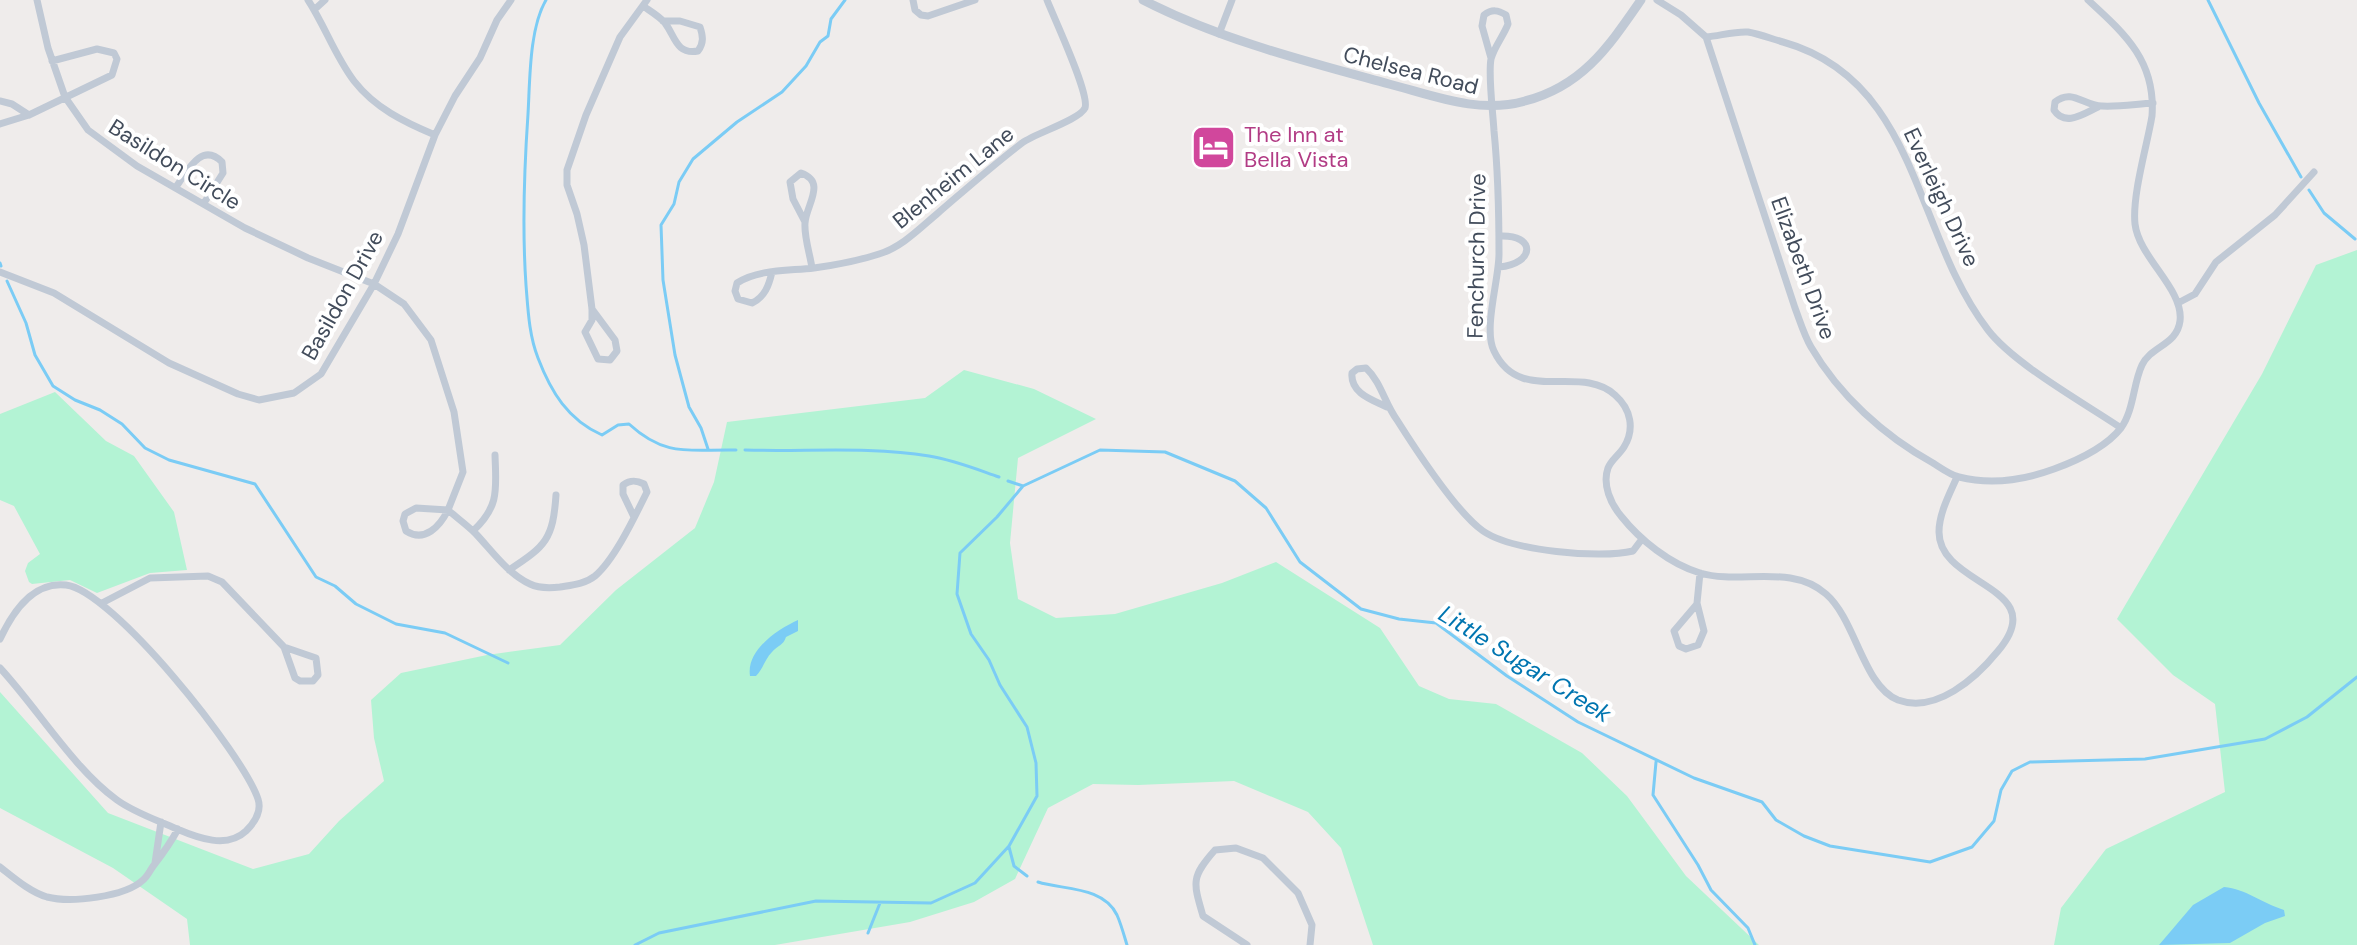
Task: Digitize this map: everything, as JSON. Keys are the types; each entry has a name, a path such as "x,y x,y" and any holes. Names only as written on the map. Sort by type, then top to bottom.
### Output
{"street":[{"name":"Basildon Circle","path":"37,0 52,61 65,97 88,130 110,148 245,228 308,258 374,284 404,304 418,321 431,340 461,442 463,472 448,510"},
{"path":"308,0 353,80 372,100 398,119 435,135"},
{"path":"314,10 325,0"},
{"name":"Basildon Drive","path":"0,272 54,293 169,363 238,394 259,400 294,393 321,374 374,284 398,234 435,135 511,0"},
{"path":"913,0 915,10 928,16 975,0"},
{"name":"Blenheim Lane","path":"772,272 769,285 759,300 752,303 738,299 735,291 737,283 744,278 772,272 841,264 882,254 907,239 1035,134 1076,117 1084,110 1086,99 1081,83 1047,0"},
{"name":"Chelsea Road","path":"1143,0 1219,34 1320,67 1424,95 1492,107 1527,101 1552,90 1597,61 1641,0"},
{"path":"1219,34 1232,0"},
{"path":"1657,0 1681,15 1706,37"},
{"path":"2088,0 2137,49 2147,75 2153,103 2135,223 2140,245 2178,303 2180,321 2173,340 2143,361 2121,428"},
{"path":"943,1 947,10"},
{"path":"592,309 615,340 617,351 610,360 598,359 585,332 592,320 592,309 584,245 567,185 567,170 586,115 620,37 645,3 663,21 674,42 690,53 698,51 703,41 700,27 680,21 663,21"},
{"name":"Fenchurch Drive","path":"1491,58 1508,24 1506,15 1499,10 1484,15 1482,26 1491,58 1499,236 1492,349 1511,373 1531,381 1588,383 1609,390 1625,406 1631,421 1630,435 1608,467 1606,482 1615,509 1642,539 1700,573 1767,575 1802,580 1826,593 1843,614 1882,690 1900,700 1924,703 1945,697 1987,664 2012,632 2014,615 2006,601 1962,570 1945,551 1939,533 1946,501 1957,477"},
{"name":"Everleigh Drive","path":"1706,37 1747,32 1813,52 1824,57 1867,93 1905,154 1927,212 1970,301 1989,332 2025,364 2121,428"},
{"name":"Elizabeth Drive","path":"1706,37 1809,345 1853,401 1888,434 1957,477 1994,481 2030,478 2074,461 2121,428"},
{"path":"0,124 29,115 112,75 117,59 114,53 97,49 52,61"},
{"path":"2098,107 2075,96 2061,96 2055,102 2054,110 2058,117 2068,119 2098,107 2153,103"},
{"path":"0,101 12,104 29,115"},
{"path":"176,187 196,159 209,154 216,156 222,162 223,173 204,203"},
{"path":"2178,303 2195,294 2216,262 2275,215 2314,172"},
{"path":"805,222 814,182 810,176 801,173 790,182 790,189 805,222 812,268"},
{"path":"1499,236 1515,235 1523,241 1526,249 1523,259 1515,266 1499,267"},
{"path":"1387,407 1355,388 1351,382 1352,373 1366,368 1373,374 1387,407 1458,505 1484,532 1510,542 1594,556 1614,556 1633,551 1642,539"},
{"path":"473,531 487,518 496,493 495,455"},
{"path":"448,510 441,524 423,536 406,531 403,521 405,514 416,508 448,510 473,531 509,570 531,585 553,588 578,585 595,575 611,555 634,517 647,492 644,484 637,480 623,485 623,494 634,517"},
{"path":"509,570 533,555 549,536 556,495"},
{"path":"1697,603 1674,631 1679,646 1686,649 1698,645 1704,631 1697,603 1700,573"},
{"path":"102,603 150,578 208,576 222,582 284,647 295,678 313,681 318,675 316,658 284,647"},
{"path":"0,639 19,606 33,593 47,586 66,585 85,590 102,603 180,683 231,753 259,801 257,819 243,834 222,841 202,840 133,810 93,780 0,668"},
{"path":"155,863 161,822"},
{"path":"0,867 28,888 47,897 69,899 124,891 144,880 166,853 178,829"},
{"path":"1247,945 1203,916 1195,890 1198,869 1215,850 1236,848 1263,858 1298,893 1312,925 1310,945"}],"green space":[{"path":"2357,250 2357,945 2054,945 2061,908 2106,849 2225,792 2215,704 2173,675 2117,619 2262,374 2316,265"},
{"path":"964,370 1034,389 1096,419 1018,458 1010,543 1018,599 1056,618 1115,614 1222,583 1276,562 1380,628 1419,686 1449,699 1496,704 1582,753 1627,796 1686,876 1759,945 1373,945 1341,848 1308,812 1234,781 1093,784 1048,808 1015,879 974,902 910,922 775,945 190,945 187,919 113,868 0,808 0,692 108,813 253,869 309,854 339,821 384,781 374,738 371,700 401,673 487,655 560,645 616,590 695,528 714,482 727,422 925,398"},
{"path":"55,392 106,441 134,456 174,512 187,570 150,573 97,593 70,580 29,582 25,571 28,563 40,554 14,506 0,500 0,414"}],"water":[{"path":"798,620 798,631 786,637 772,652 756,676 750,676 750,666 758,649 773,635"},
{"path":"2224,887 2240,890 2284,910 2285,916 2265,923 2230,943 2159,945 2193,905"}],"waterway":[{"path":"546,0 536,25 531,56 524,221 529,322 543,370 570,413 602,435 618,425 629,424 642,435 667,447 736,450"},
{"path":"708,449 689,407 675,355 663,280 661,225 674,204 679,182 693,159 737,122 782,92 828,36 831,19 845,0"},
{"path":"2208,0 2259,103 2301,177"},
{"path":"2309,190 2324,213 2355,239"},
{"path":"7,281 26,323 35,355 53,386 122,424 145,448 169,460 255,484 316,577 335,586 356,604 396,624 445,633 508,663"},
{"path":"745,450 906,453 947,460 999,477"},
{"name":"Little Sugar Creek","path":"635,945 659,933 816,901 931,903 975,883 1009,846 1037,796 1036,763 1027,727 971,634 957,594 960,553 1023,486 1100,450 1165,452 1235,481 1266,508 1300,562 1361,609 1399,619 1436,623 1507,676 1578,722 1694,778 1762,802 1776,820 1830,846 1930,862 1972,847 1994,821 2001,790 2012,771 2030,762 2145,759 2265,739 2307,717 2357,677"},
{"path":"1008,481 1023,486"},
{"path":"1656,762 1653,795 1711,890 1748,928 1755,945"},
{"path":"1009,847 1014,866 1027,876"},
{"path":"1038,882 1082,891 1102,899 1117,915 1127,945"},
{"path":"868,933 880,903"}],"place":[{"name":"The Inn at Bella Vista","path":"1213,147"}]}
